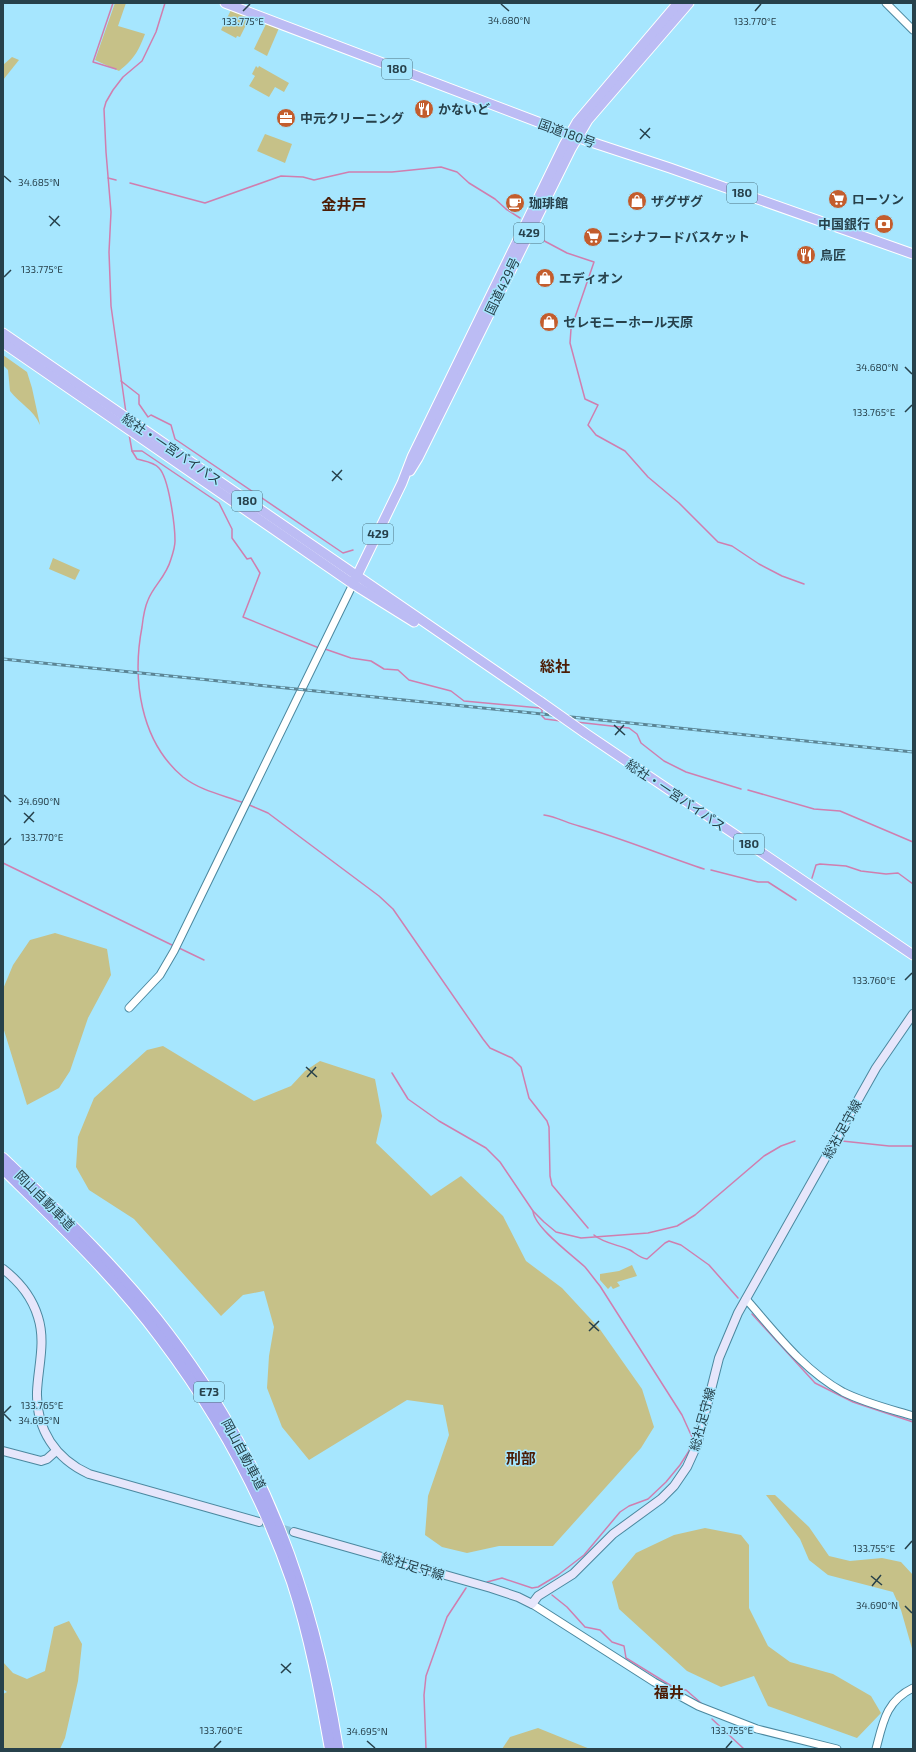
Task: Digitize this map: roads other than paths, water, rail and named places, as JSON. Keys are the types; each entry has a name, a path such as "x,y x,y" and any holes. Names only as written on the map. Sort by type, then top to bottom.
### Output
{"highway":[{"name":"国道180号","path":"225,3 574,136 670,168 913,254"},
{"name":"国道429号","path":"574,136 577,122 678,3"},
{"name":"国道429号","path":"355,580 476,324 574,136 689,3"},
{"name":"総社・一宮バイパス","path":"3,333 29,356 120,424 355,580"},
{"name":"総社・一宮バイパス","path":"3,343 29,356 118,412 411,620 459,647 542,702 585,733 913,955"},
{"name":"岡山自動車道","path":"3,1158 9,1171 135,1294 168,1333 201,1380 223,1415 266,1496 286,1542 301,1588 319,1665 327,1708 338,1749"},
{"name":"岡山自動車道","path":"327,1708 330,1749"}],"main road":[{"name":"総社足守線","path":"294,1532 491,1588 532,1604 538,1596 574,1574 613,1534 661,1498 680,1478 687,1467 697,1445 722,1349 730,1329 876,1068 913,1014"},
{"path":"3,1269 23,1286 38,1317 41,1334 37,1393 38,1408 41,1423 56,1451 79,1470 89,1474 259,1522"},
{"path":"3,1451 41,1461 47,1459 56,1451"}],"street":[{"path":"886,3 913,30"},
{"path":"129,1008 160,976 355,580"},
{"path":"746,1299 799,1359 821,1377 855,1397 913,1416"},
{"path":"532,1604 654,1682 698,1706 757,1729 837,1749"},
{"path":"876,1749 884,1718 895,1699 913,1688"}],"waterway":[{"path":"113,3 93,62 116,69"},
{"path":"126,413 111,306 109,252 111,212 104,109 113,90 123,77 142,61 156,32 165,3"},
{"path":"130,183 205,203 281,176 303,177 314,180 349,172 392,172 441,167 457,172 469,183 495,199 506,209 520,218"},
{"path":"108,178 116,180"},
{"path":"535,236 567,253 594,262 571,329 570,343 585,399 598,405 588,425 596,435 625,451 648,477 679,503 718,542 732,546 759,564 782,576 804,584"},
{"path":"121,381 139,395 139,404 148,417 151,415 171,425 175,439 343,553 353,550"},
{"path":"129,434 132,451 137,459 154,464 163,473 171,503 175,534 174,548 169,565 151,595 143,617 138,667 139,688 148,727 157,746 168,762 183,777 197,786 244,803"},
{"path":"132,451 142,451 219,503 232,529 232,538 247,559 251,558 260,573 243,617 319,648"},
{"path":"325,649 351,658 371,661 384,669 398,670 409,680 451,691 464,701 540,708 542,710 542,716 545,719 561,721"},
{"path":"576,722 629,728 637,734 641,743 664,761 686,772 741,789"},
{"path":"748,790 814,809 840,811 913,842"},
{"path":"247,804 268,813 379,896 393,909 490,1048 512,1058 521,1067 529,1098 547,1121 549,1127 550,1176 552,1185 588,1228"},
{"path":"544,815 610,836 704,869"},
{"path":"3,863 174,946"},
{"path":"812,878 816,865 820,864 846,866 861,871 886,874 898,873 913,884"},
{"path":"711,870 758,882 768,882 796,900"},
{"path":"179,948 204,960"},
{"path":"392,1073 408,1099 439,1121 486,1148 500,1162 533,1211 544,1222 556,1232 581,1238 648,1233 677,1226 695,1215 764,1156 781,1146 795,1141"},
{"path":"842,1141 889,1146 913,1146"},
{"path":"487,1582 502,1578 532,1588 538,1587 558,1575 584,1555 620,1512 629,1506 648,1499 666,1482 689,1451 692,1437 682,1415 600,1286 585,1267 546,1233 535,1218 533,1211"},
{"path":"594,1235 602,1240 630,1250 640,1257 647,1259 669,1241 681,1245 709,1265 738,1298"},
{"path":"752,1314 815,1383 853,1402 913,1422"},
{"path":"426,1749 424,1695 426,1676 447,1617 466,1588"},
{"path":"552,1595 567,1607 585,1627 600,1630 612,1642 624,1646 626,1658 678,1690 686,1690 701,1703"},
{"path":"712,1719 744,1749"}],"tunnel":[{"path":"259,1522 294,1532"}],"railway":[{"path":"3,659 913,752"}],"place":[{"name":"かないど","path":"424,109"},
{"name":"中元クリーニング","path":"286,118"},
{"name":"ローソン","path":"838,199"},
{"name":"ザグザグ","path":"637,201"},
{"name":"珈琲館","path":"515,203"},
{"name":"中国銀行","path":"884,224"},
{"name":"ニシナフードバスケット","path":"593,237"},
{"name":"鳥匠","path":"806,255"},
{"name":"エディオン","path":"545,278"},
{"name":"セレモニーホール天原","path":"549,322"}],"district":[{"name":"金井戸","path":"344,205"},
{"name":"総社","path":"555,667"},
{"name":"刑部","path":"521,1459"},
{"name":"福井","path":"669,1693"}]}
